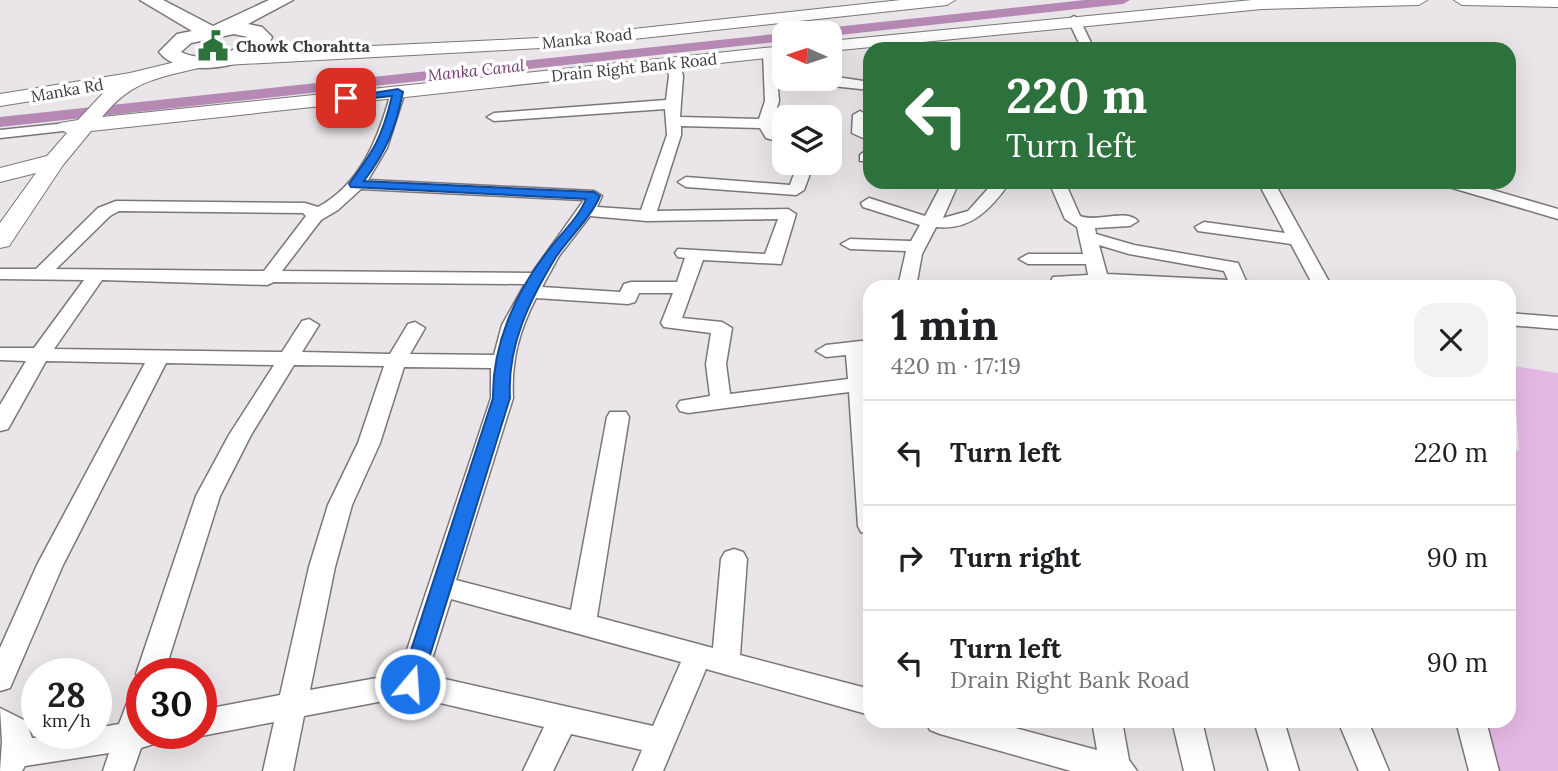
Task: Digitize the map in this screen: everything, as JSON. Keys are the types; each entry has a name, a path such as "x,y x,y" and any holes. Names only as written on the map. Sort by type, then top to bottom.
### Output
{"main road":[{"path":"149,0 214,30 321,44 428,50"},
{"path":"0,241 99,92 129,66 169,52 176,43 214,30 283,0"},
{"path":"169,52 173,57 184,61 201,62 225,59 249,51 257,46 258,34 283,0"},
{"name":"Manka Road","path":"225,59 559,42 884,4 947,0"},
{"path":"994,29 1000,24 1102,13 1113,4 1145,9 1240,0 1262,4"},
{"path":"869,42 1074,20 1262,4 1419,0"},
{"path":"1462,0 1558,2"},
{"path":"842,45 863,43"},
{"name":"Drain Right Bank Road","path":"79,122 772,53"},
{"name":"Manka Rd","path":"0,100 99,92 134,78 201,62"},
{"path":"0,209 32,167 79,122"},
{"path":"0,175 55,160"}],"street":[{"path":"1074,20 1085,42"},
{"path":"647,216 674,135 676,76 673,63"},
{"path":"842,83 863,85"},
{"path":"772,135 765,124 773,91"},
{"path":"267,279 314,216 338,206 380,152 389,130 398,92"},
{"path":"494,117 673,104"},
{"path":"860,115 859,134 863,135"},
{"path":"674,121 765,124"},
{"path":"0,134 79,122"},
{"path":"686,182 796,190 802,175"},
{"path":"355,184 594,196 532,285 512,325 502,362 502,398 410,684"},
{"path":"765,214 771,189"},
{"path":"909,280 917,246 947,189"},
{"path":"869,203 927,223 963,222 991,201 998,189"},
{"path":"1061,189 1073,219 1087,231 1129,249 1233,267 1237,280"},
{"path":"1270,189 1319,280"},
{"path":"1472,189 1558,214"},
{"path":"40,275 104,212 116,206 305,208 313,211 314,216"},
{"path":"586,211 647,216 788,214 774,254 775,260 690,253 684,287 671,323 722,327 716,364 721,402"},
{"path":"1087,231 1130,221"},
{"path":"1204,227 1298,240"},
{"path":"1087,231 1099,280"},
{"path":"850,244 917,246"},
{"path":"1028,259 1094,259"},
{"path":"0,274 532,285 628,298 631,288 684,287"},
{"path":"0,424 40,354 96,276"},
{"path":"1516,320 1558,323"},
{"path":"155,658 208,496 240,435 309,325"},
{"path":"278,771 322,567 340,505 369,443 396,360 415,328"},
{"path":"826,351 863,346 859,384 863,436"},
{"path":"0,354 502,362"},
{"path":"0,679 50,565 159,356"},
{"path":"688,406 859,384"},
{"path":"582,624 618,417"},
{"path":"648,771 661,741 712,659 734,559"},
{"path":"442,586 863,700"},
{"path":"217,720 410,684 661,741"},
{"path":"538,771 563,719"},
{"path":"0,720 16,730 11,762 126,738"},
{"path":"968,728 1119,770 1109,728"},
{"path":"1189,728 1199,771"},
{"path":"1271,728 1284,771"},
{"path":"1356,728 1374,771"},
{"path":"1473,728 1484,771"},
{"path":"118,771 131,749"}],"shaded area":[{"path":"1516,366 1558,373 1558,771 1494,771 1484,728 1516,728 1516,450 1519,451"}],"waterway":[{"name":"Manka Canal","path":"842,30 1123,0"},
{"name":"Manka Canal","path":"0,122 772,38"}],"place":[{"name":"Chowk Chorahtta","path":"213,46"}],"route":[{"path":"346,98 398,92 389,130 380,152 355,184 594,196 528,292 512,325 500,370 502,398 410,684"}]}
